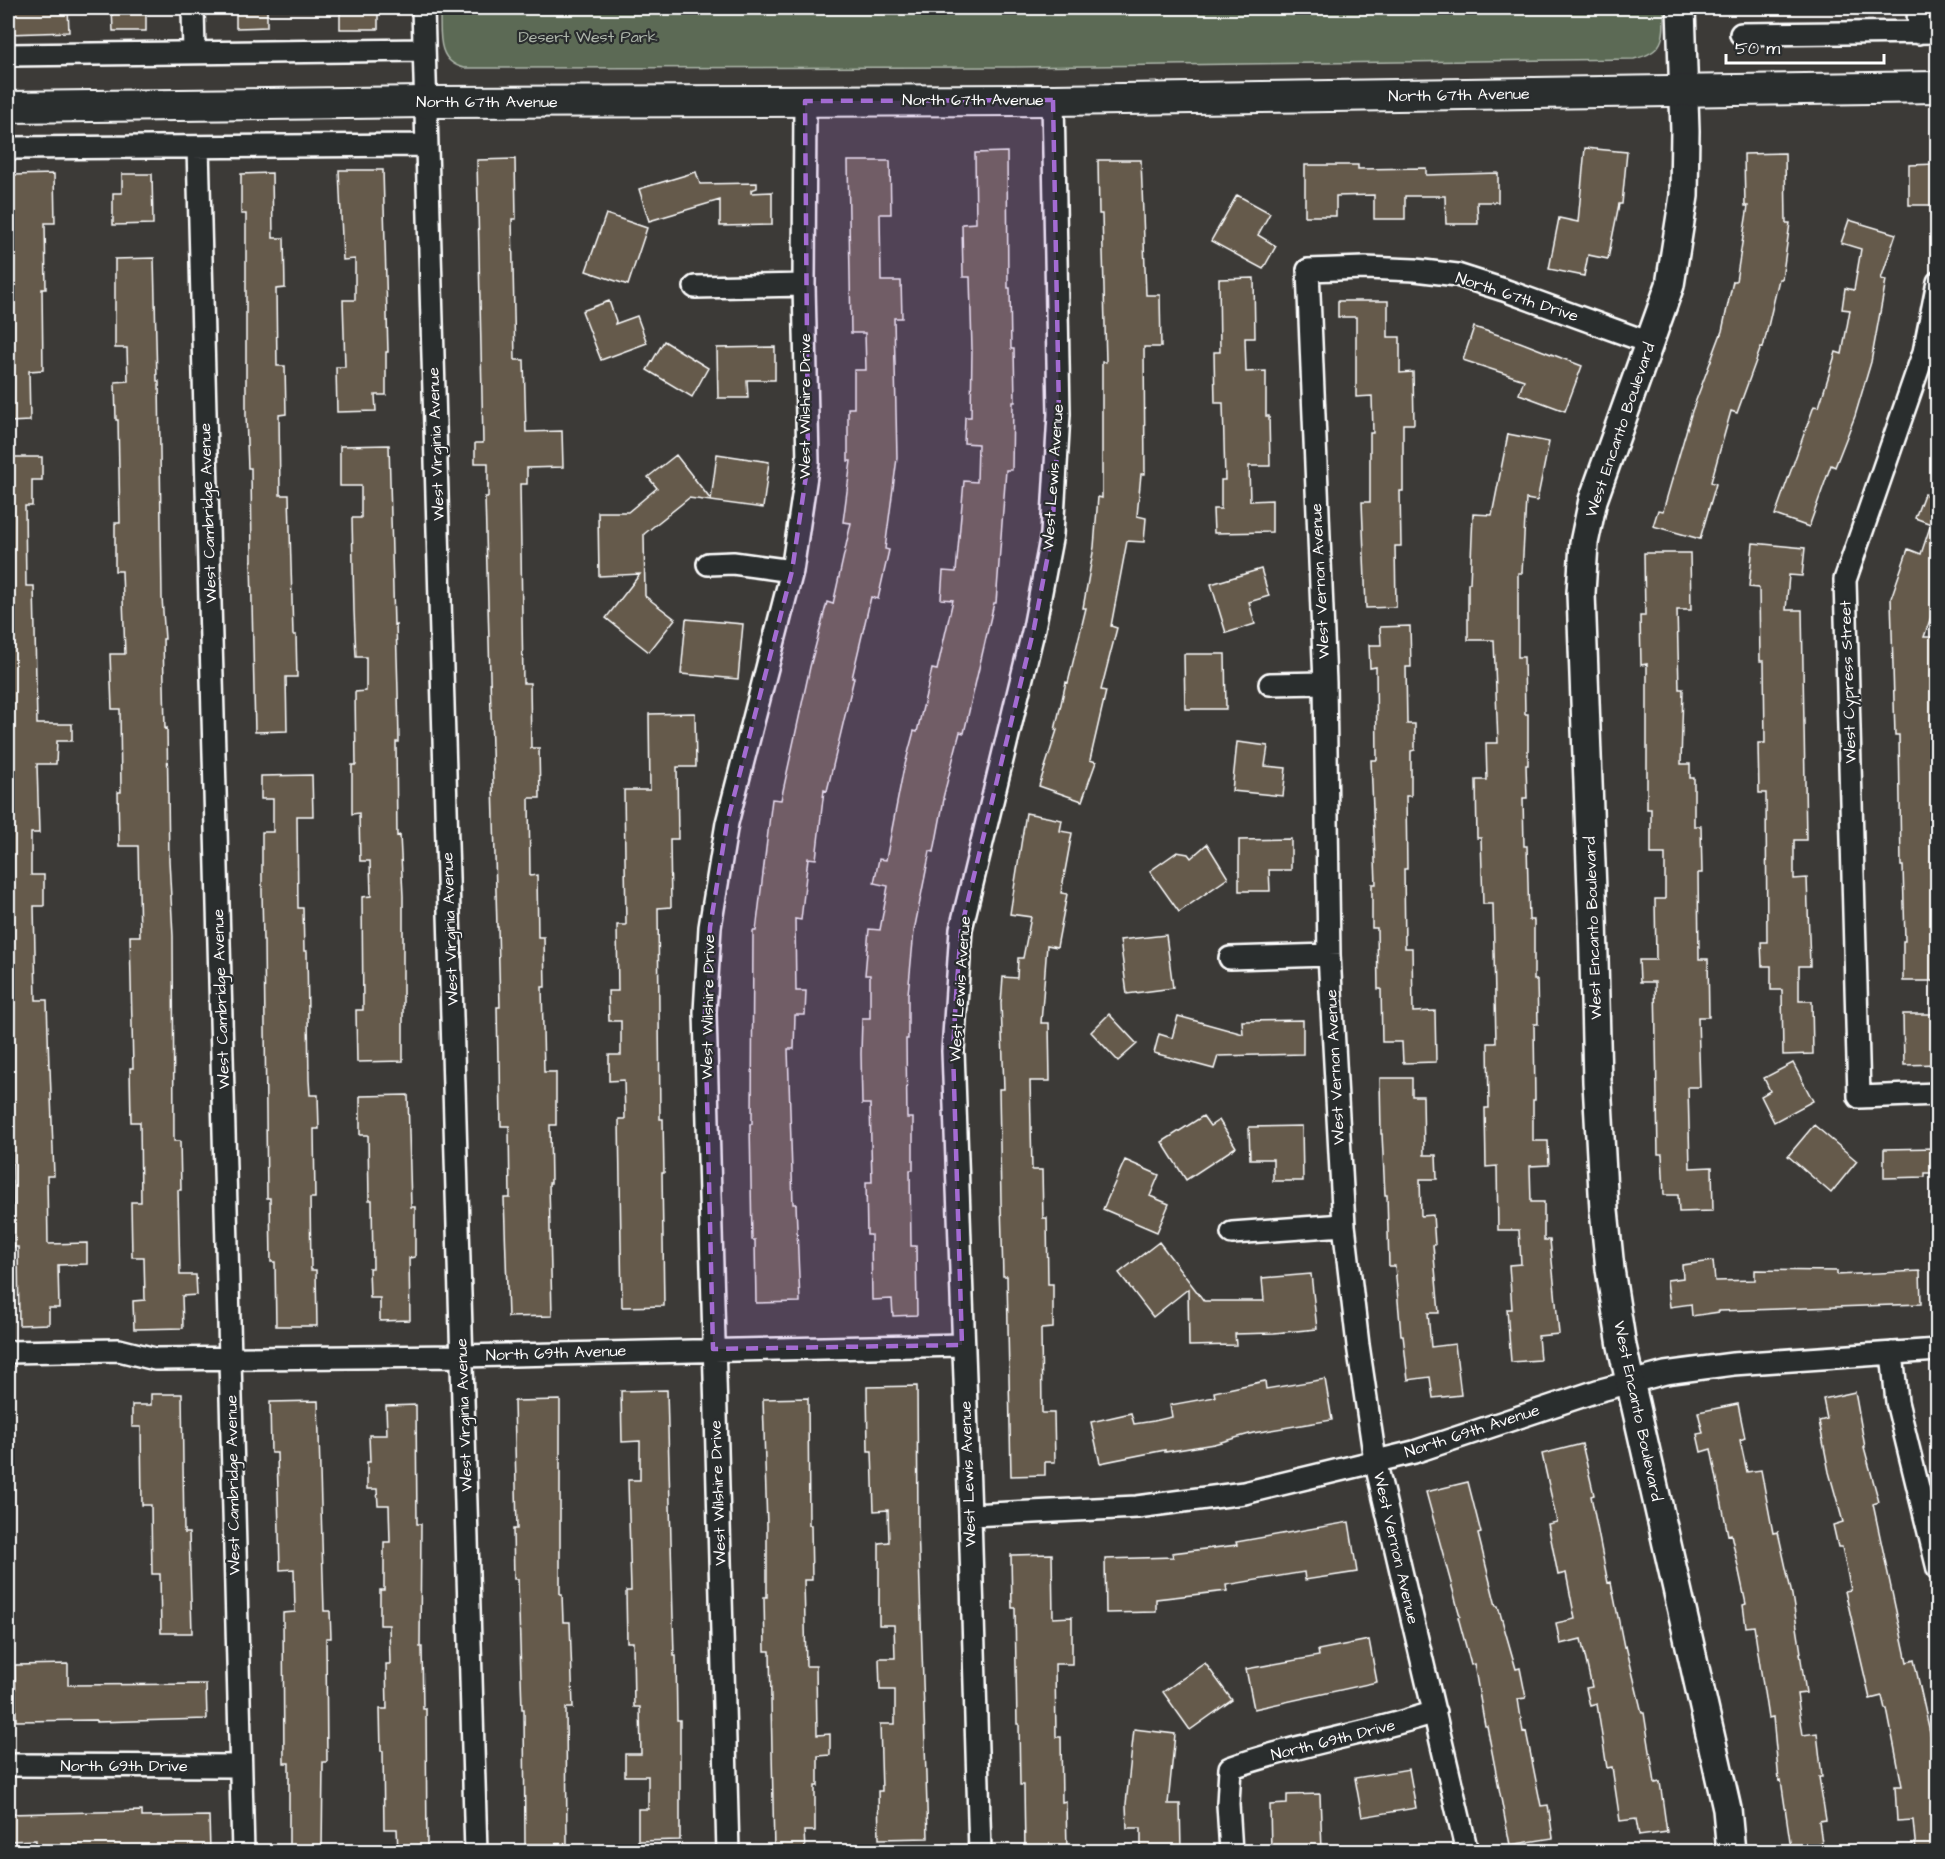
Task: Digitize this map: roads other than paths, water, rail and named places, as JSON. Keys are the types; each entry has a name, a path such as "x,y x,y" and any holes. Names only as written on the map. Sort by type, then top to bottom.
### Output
{"main road":[{"name":"North 67th Avenue","path":"8,107 426,102 1053,100 1938,87"}],"street":[{"path":"193,8 194,53"},
{"name":"West Virginia Avenue","path":"423,8 476,1851"},
{"name":"West Encanto Boulevard","path":"1681,8 1684,196 1670,285 1593,500 1584,543 1581,593 1597,1082 1603,1198 1610,1269 1630,1383 1727,1809 1731,1851"},
{"path":"1741,34 1928,32 1918,8"},
{"path":"8,55 424,50"},
{"name":"West Lewis Avenue","path":"980,1851 953,1051 962,929 1035,628 1052,534 1059,414 1053,100"},
{"name":"West Wilshire Drive","path":"728,1851 705,1011 710,927 727,823 792,571 808,462 804,285 805,101"},
{"path":"8,148 427,145"},
{"name":"West Cambridge Avenue","path":"198,147 243,1851"},
{"name":"North 67th Drive","path":"1308,270 1365,268 1457,275 1650,343"},
{"name":"West Vernon Avenue","path":"1308,270 1324,683 1329,956 1344,1226 1375,1460 1467,1851"},
{"name":"West Cypress Street","path":"1938,282 1924,352 1845,580 1859,1097 1938,1094"},
{"path":"695,287 804,285"},
{"path":"708,564 733,563 792,571"},
{"path":"1270,684 1324,683"},
{"path":"1230,958 1329,956"},
{"path":"1232,1233 1344,1226"},
{"name":"North 69th Avenue","path":"8,1352 119,1350 155,1359 462,1356 962,1345"},
{"name":"North 69th Avenue","path":"970,1515 1149,1505 1244,1492 1414,1452 1597,1391 1665,1373 1696,1368 1938,1350"},
{"path":"1892,1353 1897,1402 1938,1569"},
{"name":"North 69th Drive","path":"1231,1851 1228,1804 1230,1768 1258,1758 1390,1727 1435,1712"},
{"name":"North 69th Drive","path":"8,1765 240,1766"}],"park label":[{"name":"Desert West Park","path":"588,37"}]}
